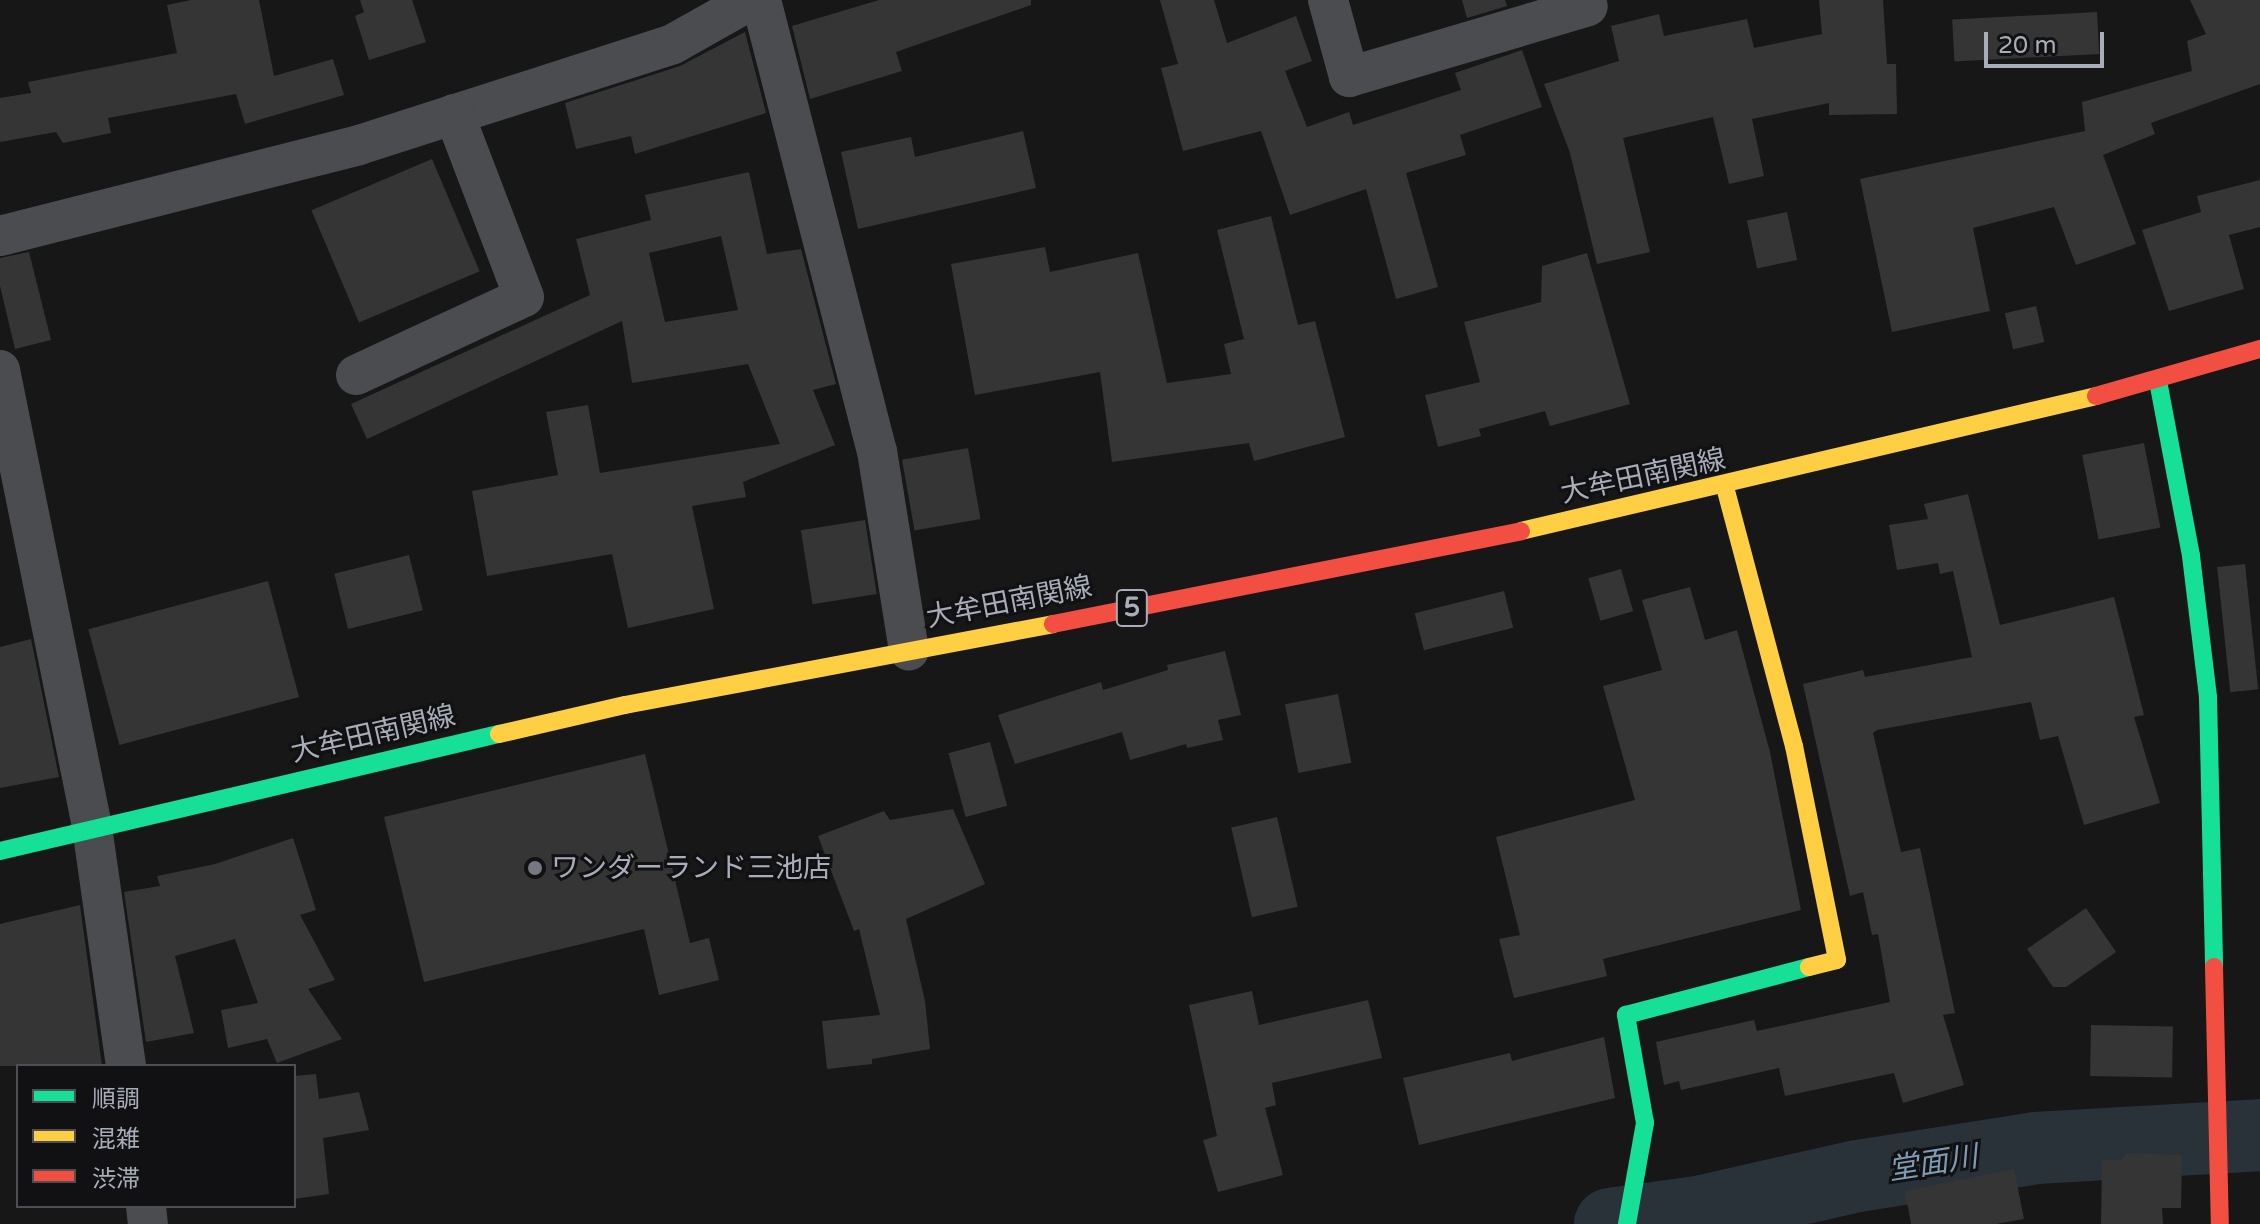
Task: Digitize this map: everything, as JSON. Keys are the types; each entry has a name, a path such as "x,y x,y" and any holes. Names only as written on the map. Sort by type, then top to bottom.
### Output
{"main road":[{"name":"大牟田南関線","path":"0,851 92,827 625,705 1383,561 1725,487 2158,381 2260,349"},
{"path":"2158,381 2191,556 2208,697 2220,1224"},
{"path":"1627,1224 1645,1123 1626,1015 1837,960 1794,746 1725,487"}],"street":[{"path":"0,236 212,184 454,114 673,44 751,0"},
{"path":"761,0 877,451 909,650"},
{"path":"1328,0 1349,77 1588,6"},
{"path":"356,375 524,297 454,114"},
{"path":"0,370 92,827 126,1064"}],"building":[{"path":"191,0 259,0 274,76 333,59 344,95 245,124 236,94 108,118 111,133 63,143 56,132 0,142 0,98 31,93 28,82 177,53 167,5"},
{"path":"360,0 412,0 426,42 369,60 355,16 364,12"},
{"path":"879,0 1031,0 1031,5 896,52 902,71 810,99 792,26"},
{"path":"1160,0 1214,0 1227,43 1296,16 1312,61 1285,71 1307,127 1349,112 1353,125 1461,90 1455,73 1522,50 1542,107 1460,135 1466,155 1406,173 1438,287 1396,299 1366,189 1290,215 1261,131 1183,151 1161,68 1178,64"},
{"path":"1462,0 1505,0 1507,6 1467,18"},
{"path":"1819,0 1883,0 1887,64 1896,64 1897,114 1829,115 1829,103 1752,119 1764,176 1729,184 1713,117 1623,138 1650,252 1597,264 1570,153 1544,84 1619,61 1611,26 1659,14 1664,36 1747,19 1754,48 1822,34"},
{"path":"2190,0 2260,0 2260,84 2151,123 2155,134 2103,155 2136,244 2076,265 2054,207 1973,228 1990,311 1892,332 1860,179 2085,131 2082,102 2192,71 2187,41 2206,34"},
{"path":"2097,12 2099,54 1954,62 1952,20"},
{"path":"745,32 766,113 635,154 631,136 576,149 565,103 680,66"},
{"path":"1023,131 1036,188 858,229 841,152 911,137 915,157"},
{"path":"432,159 480,271 359,322 311,210"},
{"path":"749,172 767,254 801,249 836,384 813,390 835,445 743,482 746,497 692,506 714,609 628,628 612,554 487,576 472,491 558,475 546,412 588,405 600,473 780,444 748,364 632,383 622,321 367,439 351,404 590,295 576,239 651,220 645,195","holes":["721,236 738,310 665,322 649,253"]},
{"path":"2260,180 2260,227 2229,235 2244,289 2169,311 2142,230 2201,212 2197,196"},
{"path":"1787,212 1797,260 1757,268 1747,221"},
{"path":"1271,216 1298,325 1315,321 1345,437 1254,461 1249,443 1112,462 1100,372 975,395 951,264 1045,247 1050,272 1138,253 1167,383 1231,374 1224,344 1244,339 1217,230"},
{"path":"29,252 51,340 15,349 0,286 0,258"},
{"path":"1587,253 1630,404 1550,426 1545,411 1479,429 1481,436 1438,447 1425,395 1480,382 1464,322 1541,302 1542,266"},
{"path":"2036,306 2044,342 2013,349 2005,313"},
{"path":"2144,443 2160,527 2099,539 2082,455"},
{"path":"968,448 981,519 915,531 902,460"},
{"path":"1968,494 2000,625 2114,597 2144,715 2134,717 2160,803 2084,825 2058,736 2040,740 2031,702 1877,730 1873,733 1901,852 1920,848 1955,1013 1943,1015 1964,1085 1903,1103 1894,1073 1785,1096 1779,1068 1681,1090 1679,1081 1664,1085 1656,1042 1754,1020 1757,1031 1890,1002 1878,934 1872,935 1863,892 1850,896 1803,684 1863,670 1865,677 1972,657 1953,571 1940,574 1938,563 1897,570 1889,525 1928,519 1924,504"},
{"path":"865,520 877,594 813,604 801,530"},
{"path":"409,555 423,610 348,629 334,574"},
{"path":"2245,564 2258,689 2230,692 2217,567"},
{"path":"1621,569 1633,611 1600,621 1588,578"},
{"path":"268,581 299,697 119,745 88,629"},
{"path":"1690,587 1705,640 1737,630 1770,752 1801,910 1603,959 1607,976 1514,998 1499,939 1520,935 1496,837 1635,800 1603,686 1662,670 1642,600"},
{"path":"1504,591 1513,628 1424,650 1415,613"},
{"path":"31,639 59,777 0,788 0,647"},
{"path":"1225,651 1241,715 1218,720 1223,740 1187,748 1186,744 1130,760 1122,732 1015,764 998,715 1101,682 1103,690 1168,670 1167,665"},
{"path":"1338,694 1351,763 1298,773 1285,704"},
{"path":"990,742 1007,806 966,817 948,753"},
{"name":"ワンダーランド三池店","path":"645,754 690,943 709,938 719,980 659,995 644,929 424,982 384,817"},
{"path":"953,809 985,884 906,919 925,1001 930,1049 872,1059 872,1064 827,1069 822,1021 880,1015 859,929 854,931 818,836 884,811 890,820"},
{"path":"1277,817 1298,907 1252,917 1231,828"},
{"path":"293,838 316,910 300,915 335,980 308,989 342,1039 277,1063 267,1039 228,1048 221,1010 258,1003 235,939 175,956 194,1033 146,1042 124,892 160,886 157,876 215,864"},
{"path":"80,905 102,1064 0,1066 0,924"},
{"path":"2086,908 2116,952 2066,987 2053,987 2027,949"},
{"path":"1252,991 1259,1025 1368,1000 1382,1058 1272,1083 1276,1105 1265,1108 1283,1175 1218,1192 1203,1140 1217,1136 1189,1005"},
{"path":"2091,1025 2173,1026 2172,1077 2090,1076"},
{"path":"1604,1037 1615,1098 1419,1145 1403,1078 1510,1053 1512,1061"},
{"path":"316,1074 319,1099 359,1092 369,1130 323,1138 329,1194 296,1199 296,1076"},
{"path":"2127,1153 2182,1155 2181,1208 2162,1208 2163,1224 2101,1224 2102,1160 2122,1160"},
{"path":"2014,1169 2024,1219 1996,1224 1911,1224 1905,1191"}],"waterway":[{"name":"堂面川","path":"1610,1224 1698,1212 1858,1176 2036,1148 2260,1135"}],"traffic: fast":[{"path":"2158,381 2191,556 2208,697 2214,967"},
{"path":"0,851 499,734"},
{"path":"1627,1224 1645,1123 1626,1015 1809,967"}],"traffic: slow":[{"path":"1521,531 2096,396"},
{"path":"1725,487 1794,746 1837,960 1809,967"},
{"path":"499,734 625,705 1053,624"}],"traffic: jam":[{"path":"2096,396 2260,349"},
{"path":"1053,624 1521,531"},
{"path":"2214,967 2220,1224"}],"place":[{"name":"ワンダーランド三池店","path":"535,868"}]}
